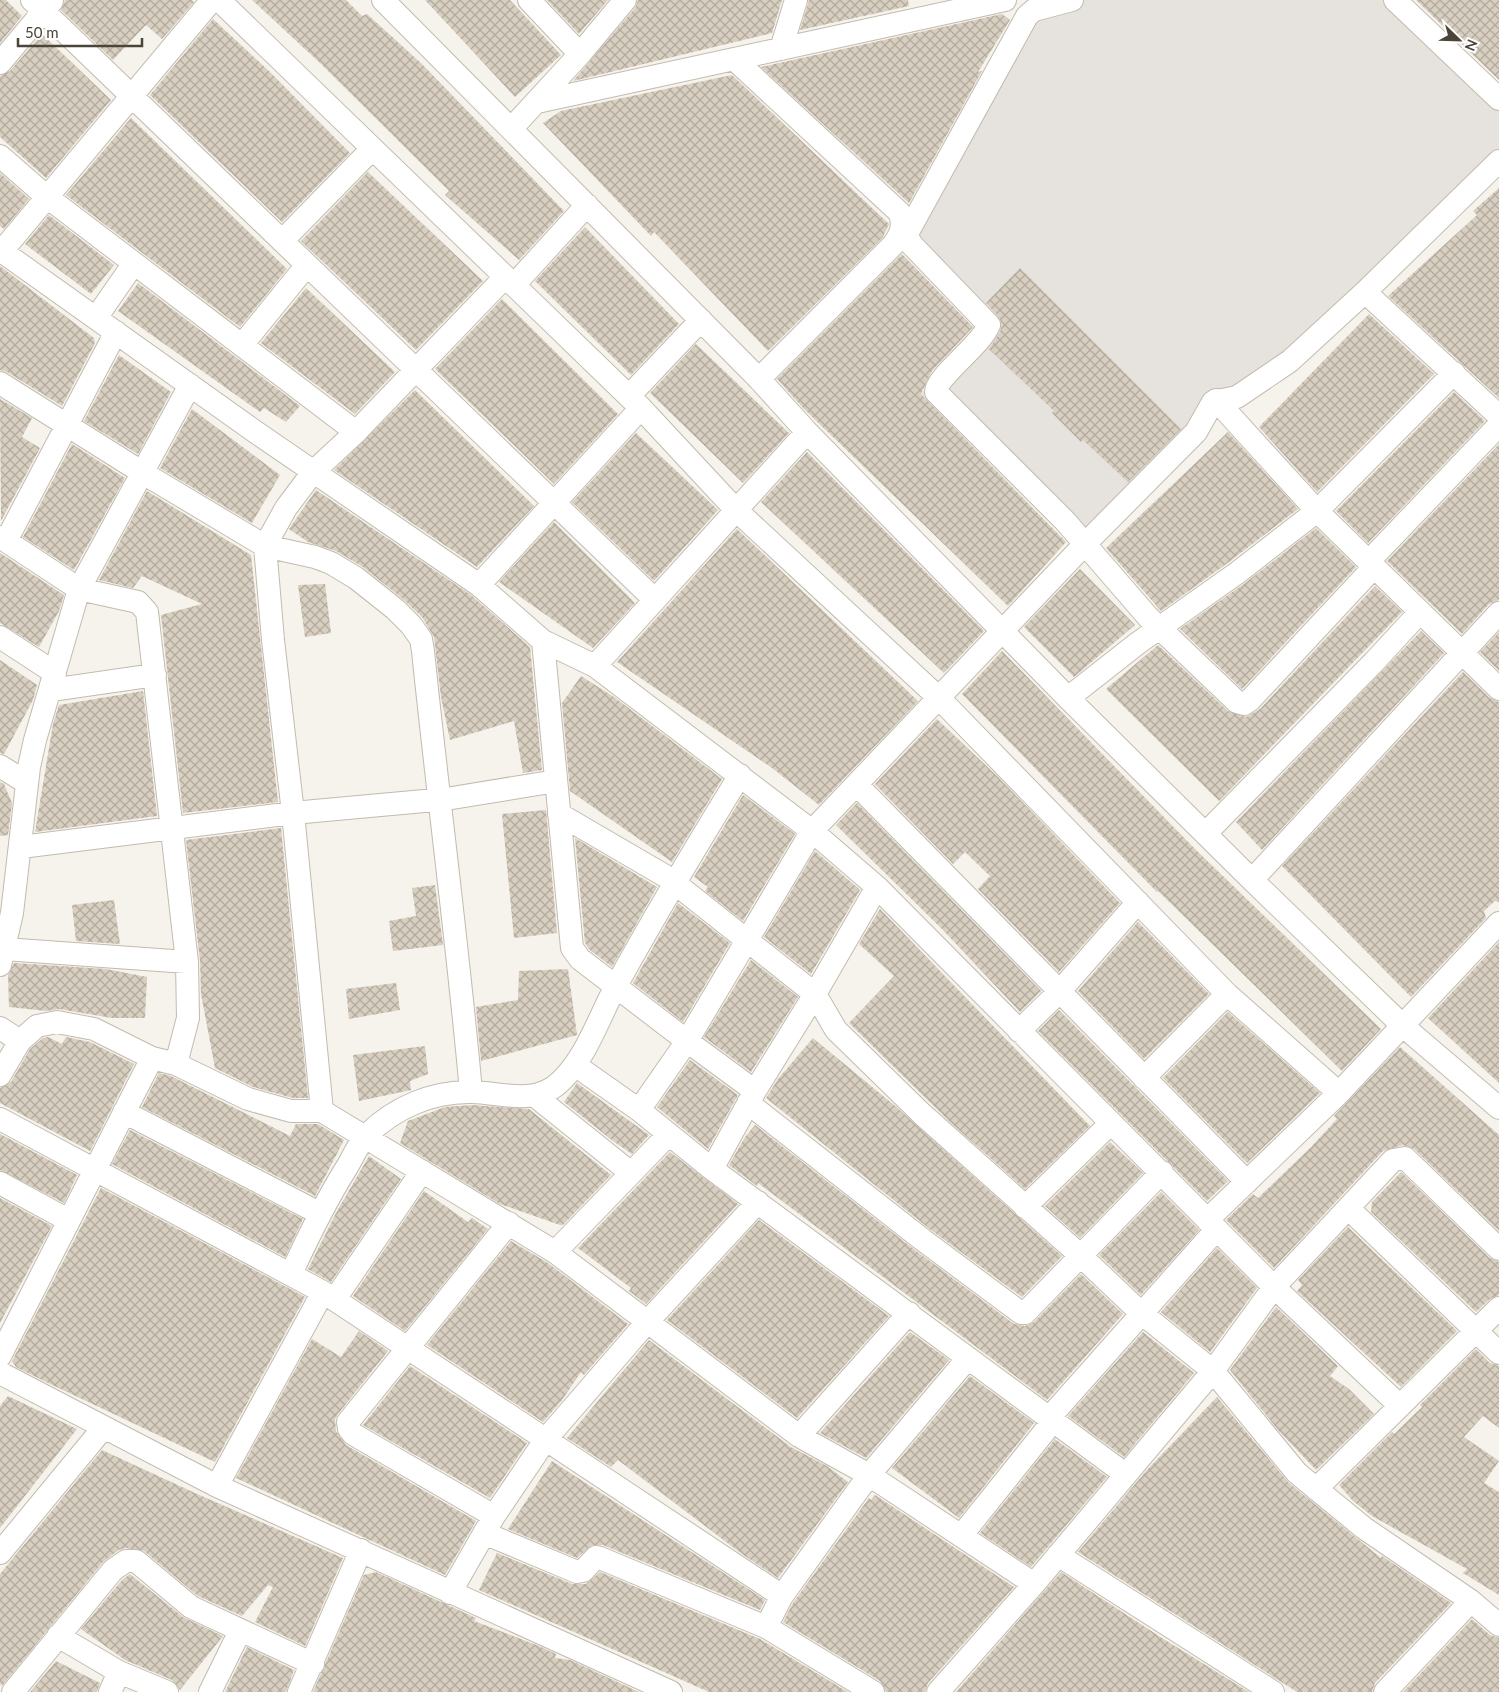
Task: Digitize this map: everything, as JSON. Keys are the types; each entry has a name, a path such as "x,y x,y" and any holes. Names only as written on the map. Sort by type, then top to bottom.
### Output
{"street":[{"path":"212,0 1,251 313,472 479,585 543,641 595,666 740,775 812,832 877,887 1162,1172 1211,1225 1400,1406"},
{"path":"219,0 635,402 736,510 940,699 1227,994 1339,1093"},
{"path":"383,0 759,378 807,432 1005,631 1068,698 1403,1026 1499,1108"},
{"path":"529,0 580,54"},
{"path":"512,128 580,54 625,0"},
{"path":"781,50 796,0"},
{"path":"537,102 1005,0"},
{"path":"1072,0 1034,10 1027,16 907,235 911,244 989,325 972,349 938,383 936,392 1065,521 1084,545 1159,628 1232,698 1244,704 1250,700 1499,425"},
{"path":"1394,0 1499,99"},
{"path":"0,63 43,4 131,95 655,600"},
{"path":"734,60 900,213 903,222 901,234 893,245 759,378"},
{"path":"282,241 372,149"},
{"path":"0,156 47,197 356,432"},
{"path":"639,1110 687,1041 812,832 1005,631 1084,545 1196,432 1207,410 1216,400 1237,397 1290,361 1365,292 1499,161"},
{"path":"322,1112 293,813 272,640 265,546 286,508 313,472 587,205"},
{"path":"96,318 134,263"},
{"path":"242,345 307,265"},
{"path":"1365,292 1499,416"},
{"path":"479,585 554,502 701,320"},
{"path":"116,332 68,426 3,539 79,589 130,600 142,605 147,612 174,827 187,962 188,1018 176,1064"},
{"path":"1068,698 1159,628 1237,573 1317,511 1454,373"},
{"path":"0,383 142,473 265,546 315,557 331,563 356,578 395,609 421,639 438,799 457,939 471,1092"},
{"path":"187,962 2,957 7,893 21,847 27,783 35,740 79,589 190,385"},
{"path":"1216,400 1317,511 1499,689"},
{"path":"595,666 807,432"},
{"path":"1206,833 1374,662 1420,612"},
{"path":"1252,880 1499,613"},
{"path":"0,636 53,682 155,675"},
{"path":"543,641 572,948 580,959 615,988 687,1041 752,1097 1016,1311 1025,1313 1162,1172"},
{"path":"0,766 27,783"},
{"path":"291,1274 319,1213 365,1137 388,1116 417,1102 447,1093 471,1092 522,1097 535,1096 552,1088 575,1065 674,882 740,775"},
{"path":"21,847 293,813 438,799 556,781"},
{"path":"857,785 1247,1182"},
{"path":"559,814 674,882 815,994 836,1030 922,1114 1082,1256 1141,1313 1213,1370 1297,1473 1364,1528 1471,1601 1499,1625"},
{"path":"712,1169 752,1097 877,887"},
{"path":"1019,1030 1059,992 1138,902"},
{"path":"961,1536 1051,1420 1247,1182 1339,1093 1499,924"},
{"path":"1144,1078 1227,994"},
{"path":"0,1075 20,1041 37,1026 57,1022 94,1029 152,1058 176,1064 248,1099 290,1110 322,1112 555,1252 799,1436 869,1475 1034,1584"},
{"path":"0,1028 20,1041"},
{"path":"0,1356 152,1058"},
{"path":"575,1065 639,1110 712,1169 1125,1474"},
{"path":"535,1096 631,1173"},
{"path":"124,1112 319,1213"},
{"path":"0,1119 329,1295 782,1596"},
{"path":"1025,1207 1111,1123"},
{"path":"555,1252 669,1134"},
{"path":"939,1692 1034,1584 1213,1370 1274,1287 1394,1160 1405,1158 1499,1249"},
{"path":"216,1486 329,1295 422,1171"},
{"path":"0,1182 68,1220"},
{"path":"450,1593 489,1524 546,1439 648,1321 758,1202"},
{"path":"1348,1208 1499,1352"},
{"path":"509,1223 350,1418 348,1429 489,1524 577,1572 583,1570 596,1557 600,1558 766,1627 873,1692"},
{"path":"1316,1489 1499,1308"},
{"path":"799,1436 909,1313"},
{"path":"766,1627 782,1596 869,1475 968,1358"},
{"path":"0,1373 216,1486 361,1550 450,1593 671,1692"},
{"path":"0,1553 104,1427"},
{"path":"299,1692 313,1664 361,1550"},
{"path":"1058,1555 1273,1692"},
{"path":"13,1692 113,1570 122,1562 130,1560 136,1562 191,1607 313,1664"},
{"path":"1385,1692 1471,1601"},
{"path":"210,1692 240,1631"},
{"path":"58,1636 119,1672 167,1692"},
{"path":"110,1692 119,1672"}],"shaded area":[{"path":"1069,0 1391,0 1499,105 1499,160 1232,399 1079,550 921,394 980,332 897,244 1028,9"}],"building":[{"path":"0,0 6,0 22,16 0,43"},
{"path":"65,0 192,0 194,2 162,39 146,25 113,60 61,10"},
{"path":"252,0 346,0 362,16 367,14 422,64 564,211 519,260 445,195 449,191 320,63"},
{"path":"425,0 510,0 561,55 515,97"},
{"path":"547,0 608,0 579,34"},
{"path":"638,0 782,0 772,33 573,81 635,8"},
{"path":"809,0 908,0 909,6 800,30"},
{"path":"1416,0 1499,0 1499,80"},
{"path":"1002,14 1010,20 978,72 982,71 909,203 761,67"},
{"path":"213,19 270,72 350,153 282,222 150,95"},
{"path":"42,34 111,100 46,178 0,137 0,76 10,71"},
{"path":"732,75 889,224 883,237 768,351 654,232 651,236 543,123 561,111"},
{"path":"131,118 287,269 240,327 66,195"},
{"path":"368,172 483,281 416,350 301,241"},
{"path":"0,173 29,199 4,229 0,226"},
{"path":"1499,188 1499,398 1388,296 1477,215 1473,211"},
{"path":"49,215 114,265 91,294 25,244"},
{"path":"585,227 679,324 631,375 535,281"},
{"path":"902,254 973,327 932,371 921,394 1066,542 1008,606 804,409 777,379"},
{"path":"0,266 94,338 95,343 62,406 7,372 0,370"},
{"path":"1020,268 1181,429 1128,482 1083,440 1081,442 1052,413 1054,411 989,349 1000,332 1002,324 998,316 986,303"},
{"path":"138,283 300,406 286,422 264,408 260,412 118,311"},
{"path":"306,288 395,372 355,414 261,343"},
{"path":"502,299 618,414 554,484 435,369"},
{"path":"1369,314 1434,374 1317,492 1259,427"},
{"path":"696,344 789,433 743,483 650,393"},
{"path":"119,355 171,392 138,454 84,421"},
{"path":"415,390 534,506 477,567 334,470"},
{"path":"1454,392 1485,421 1368,543 1336,511"},
{"path":"0,399 32,418 22,437 40,448 1,521"},
{"path":"192,409 280,475 252,523 160,468"},
{"path":"1228,432 1298,509 1161,611 1106,548"},
{"path":"636,433 718,510 654,581 572,502"},
{"path":"72,444 125,478 74,570 23,537"},
{"path":"1499,444 1499,600 1489,604 1462,634 1387,561"},
{"path":"807,452 984,631 944,673 761,502"},
{"path":"316,490 471,595 530,647 542,770 523,773 514,721 450,740 441,697 434,637 422,617 363,567 336,551 308,542 289,529"},
{"path":"147,491 251,555 278,802 183,813 161,615 202,604 142,576 133,588 99,580"},
{"path":"554,522 635,603 593,648 499,582"},
{"path":"1316,528 1356,567 1242,689 1180,629 1245,583"},
{"path":"737,529 918,701 819,805 772,768 617,662"},
{"path":"0,553 64,595 59,611 39,647 0,623"},
{"path":"1080,569 1135,625 1074,677 1024,627"},
{"path":"325,584 331,633 305,637 298,585"},
{"path":"1375,586 1402,612 1219,801 1106,689 1158,645 1228,711 1246,717 1260,709"},
{"path":"1421,631 1444,653 1262,850 1236,822"},
{"path":"1499,632 1499,671 1480,652"},
{"path":"1002,651 1195,849 1381,1029 1342,1071 1157,892 962,694"},
{"path":"0,660 37,685 33,700 4,754 0,753"},
{"path":"1463,672 1490,698 1499,702 1499,902 1495,901 1484,911 1486,918 1411,997 1282,866"},
{"path":"581,676 614,697 722,779 672,862 570,791 562,703"},
{"path":"143,691 157,816 35,832 53,724 59,705"},
{"path":"937,719 998,777 1120,903 1059,972 978,889 990,876 965,852 953,864 875,784"},
{"path":"0,782 4,784 12,803 8,835 0,836"},
{"path":"743,795 795,834 743,921 705,891 708,887 694,877"},
{"path":"857,803 1041,991 1020,1012 941,928 836,825"},
{"path":"546,810 557,933 514,938 502,814"},
{"path":"281,828 308,1098 293,1098 253,1087 215,1068 201,994 200,961 186,840"},
{"path":"575,838 657,887 612,967 590,950 585,943"},
{"path":"815,851 860,890 811,974 764,937"},
{"path":"435,885 443,945 393,951 389,921 416,916 412,888"},
{"path":"114,900 120,944 76,941 72,905"},
{"path":"678,903 730,943 683,1022 633,983"},
{"path":"880,909 1090,1126 1025,1189 951,1123 849,1023 894,976 859,944"},
{"path":"1138,922 1209,994 1144,1059 1078,991"},
{"path":"1499,942 1499,1083 1428,1018"},
{"path":"751,960 798,997 751,1072 704,1037"},
{"path":"14,963 106,969 147,977 145,1018 112,1018 59,1009 46,1011 9,1007 8,975"},
{"path":"568,969 577,1035 481,1061 476,1007 518,1000 519,971"},
{"path":"396,983 400,1010 349,1019 346,989"},
{"path":"1059,1010 1228,1181 1207,1201 1038,1031"},
{"path":"1228,1012 1320,1093 1247,1163 1163,1078"},
{"path":"48,1037 62,1044 66,1037 90,1042 134,1064 90,1151 0,1103 0,1088 11,1082 30,1049 43,1038"},
{"path":"813,1038 894,1105 1062,1256 1022,1297 931,1230 766,1098 778,1079"},
{"path":"425,1046 428,1074 410,1081 411,1090 359,1101 353,1055"},
{"path":"1400,1047 1499,1135 1499,1231 1414,1149 1403,1145 1383,1151 1274,1268 1226,1220 1253,1194 1258,1198 1311,1147 1337,1119 1334,1116"},
{"path":"690,1060 738,1095 708,1149 657,1107"},
{"path":"159,1073 171,1076 290,1136 296,1124 318,1124 344,1140 315,1196 142,1107"},
{"path":"577,1083 649,1135 632,1154 564,1102"},
{"path":"472,1105 529,1109 611,1175 563,1225 560,1225 500,1204 400,1143 408,1121 445,1107"},
{"path":"755,1125 915,1250 1014,1324 1025,1326 1034,1322 1081,1274 1123,1314 1047,1400 758,1183 757,1186 729,1165 745,1137"},
{"path":"130,1130 303,1219 285,1257 112,1164"},
{"path":"0,1134 77,1175 64,1203 0,1170"},
{"path":"1110,1142 1143,1173 1080,1238 1045,1206"},
{"path":"670,1152 738,1204 646,1304 629,1291 631,1288 578,1248"},
{"path":"369,1156 401,1179 331,1282 308,1269 336,1213"},
{"path":"1401,1172 1490,1258 1499,1262 1499,1295 1490,1299 1476,1312 1371,1212 1372,1202"},
{"path":"101,1188 305,1297 215,1462 46,1382 16,1367 12,1361"},
{"path":"424,1191 468,1222 472,1218 488,1229 405,1331 353,1296"},
{"path":"1161,1192 1199,1230 1141,1295 1099,1255"},
{"path":"0,1198 52,1226 0,1323"},
{"path":"759,1220 889,1316 797,1418 667,1320"},
{"path":"1348,1227 1457,1331 1401,1387 1297,1291 1302,1285 1298,1280"},
{"path":"511,1241 548,1263 628,1324 584,1375 581,1372 562,1400 543,1422 427,1345"},
{"path":"1217,1248 1257,1288 1210,1352 1161,1312"},
{"path":"1276,1307 1338,1366 1330,1376 1349,1389 1374,1414 1316,1470 1278,1430 1230,1370"},
{"path":"359,1331 388,1351 338,1414 335,1419 336,1431 346,1445 476,1521 445,1575 236,1478 312,1339 341,1357"},
{"path":"910,1332 949,1360 866,1458 820,1433"},
{"path":"1143,1332 1194,1373 1124,1457 1068,1416"},
{"path":"649,1340 791,1447 827,1466 848,1482 778,1578 742,1554 618,1460 611,1467 567,1438"},
{"path":"1476,1349 1490,1363 1499,1366 1499,1428 1483,1416 1464,1437 1499,1461 1484,1483 1499,1492 1499,1595 1463,1573 1467,1569 1372,1516 1353,1501 1339,1485 1392,1432 1394,1434 1422,1407 1420,1405"},
{"path":"410,1366 527,1443 490,1498 363,1425"},
{"path":"970,1376 1034,1423 959,1518 892,1468"},
{"path":"8,1396 77,1429 0,1528 0,1406"},
{"path":"1217,1397 1289,1483 1381,1558 1382,1556 1451,1603 1375,1683 1372,1692 1297,1692 1078,1552 1145,1472"},
{"path":"1055,1439 1107,1477 1031,1567 980,1533"},
{"path":"102,1450 343,1558 305,1646 255,1622 273,1587 268,1585 242,1616 198,1596 144,1551 126,1548 119,1550 103,1562 2,1686 0,1684 0,1574"},
{"path":"552,1461 765,1600 760,1610 603,1545 592,1545 577,1558 508,1529"},
{"path":"875,1495 1014,1587 928,1683 925,1692 886,1692 880,1681 783,1622 793,1603 869,1498 871,1500"},
{"path":"497,1553 572,1584 586,1584 600,1572 760,1639 848,1692 709,1692 479,1590"},
{"path":"376,1572 476,1618 474,1621 556,1654 555,1658 570,1660 639,1692 313,1692 364,1575"},
{"path":"1061,1572 1162,1638 1249,1692 956,1692"},
{"path":"130,1574 183,1617 223,1636 180,1690 172,1680 125,1660 81,1629 122,1580"},
{"path":"1472,1619 1490,1635 1499,1638 1499,1692 1403,1692"},
{"path":"247,1647 294,1670 286,1692 225,1692"},
{"path":"56,1661 100,1683 97,1692 30,1692"}]}
